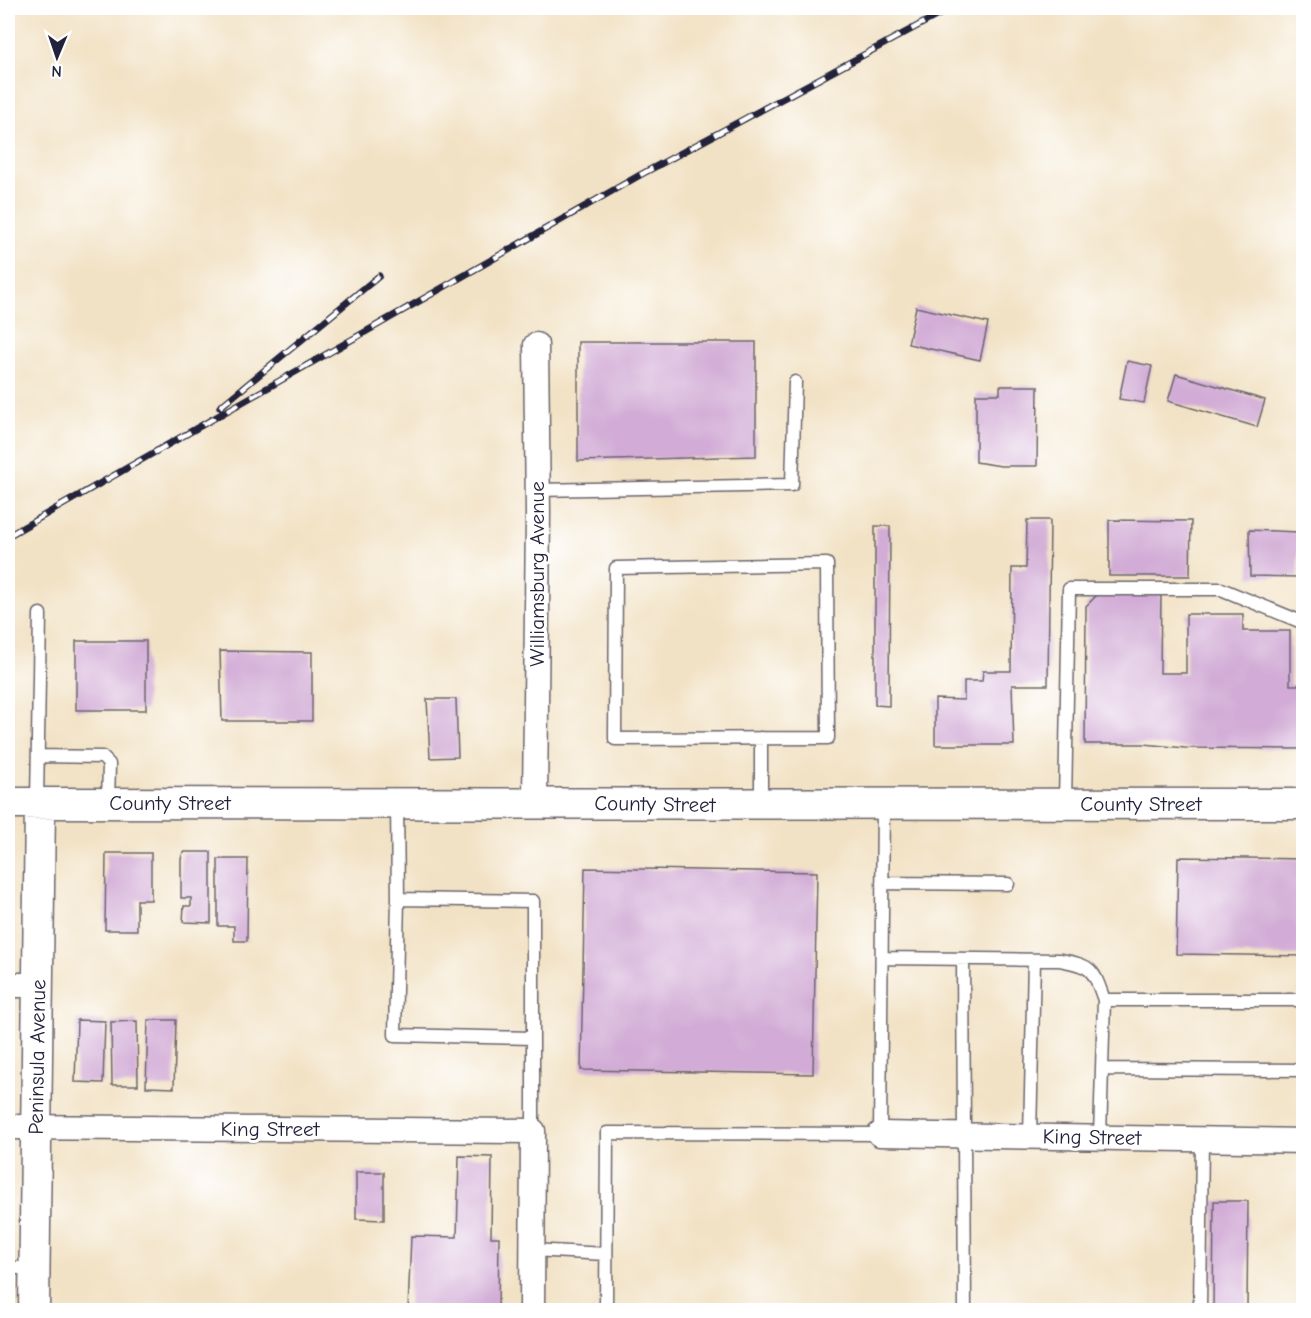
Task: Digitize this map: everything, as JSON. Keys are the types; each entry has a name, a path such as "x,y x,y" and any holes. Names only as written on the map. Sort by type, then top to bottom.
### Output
{"street":[{"name":"Williamsburg Avenue","path":"535,802 538,490 536,345"},
{"name":"County Street","path":"8,803 1304,804"},
{"name":"Peninsula Avenue","path":"34,1311 21,1268 21,1128 38,985 39,803"},
{"path":"8,985 38,985"},
{"name":"King Street","path":"21,1128 533,1131"},
{"path":"532,1311 533,1131"},
{"name":"King Street","path":"880,1134 1304,1141"}],"lane":[{"path":"538,490 792,485 795,382"},
{"path":"827,564 828,738 761,738 615,739 616,568 827,564"},
{"path":"1065,805 1069,589 1221,590 1304,623"},
{"path":"39,803 40,614"},
{"path":"761,738 761,805"},
{"path":"38,756 102,757 109,764 108,803"},
{"path":"397,803 398,899 395,1035 532,1038"},
{"path":"606,1311 606,1133 880,1134 883,805"},
{"path":"882,883 1008,884"},
{"path":"398,899 533,901 533,1131"},
{"path":"882,958 1060,960 1080,963 1094,972 1104,1000 1100,1137"},
{"path":"963,959 965,1311"},
{"path":"1030,1136 1034,960"},
{"path":"1104,1000 1304,1000"},
{"path":"1102,1069 1304,1070"},
{"path":"1200,1311 1202,1139"},
{"path":"532,1250 606,1254"}],"building":[{"path":"916,307 988,323 980,360 908,344"},
{"path":"578,342 756,342 756,456 578,461"},
{"path":"1127,361 1152,366 1144,403 1119,399"},
{"path":"1176,374 1265,400 1257,427 1168,401"},
{"path":"1000,386 1038,386 1037,466 1001,466 976,462 976,394 1000,394"},
{"path":"1027,520 1050,520 1048,685 1012,685 1014,745 935,745 935,699 964,700 964,681 982,681 983,671 1011,671 1012,568 1026,568"},
{"path":"1109,520 1191,521 1190,576 1109,576"},
{"path":"875,526 890,526 889,706 875,705"},
{"path":"1249,530 1298,532 1298,577 1250,576"},
{"path":"1101,591 1161,592 1160,673 1186,673 1186,614 1243,614 1243,631 1290,631 1290,685 1304,685 1304,749 1085,744 1086,606"},
{"path":"76,641 146,641 146,710 76,710"},
{"path":"220,651 312,652 312,721 222,721"},
{"path":"427,699 456,699 458,757 430,758"},
{"path":"183,852 211,852 211,923 183,922 184,906 191,906 191,898 181,898"},
{"path":"106,853 151,853 151,900 137,900 137,930 105,930"},
{"path":"1178,857 1304,859 1304,956 1176,954"},
{"path":"218,859 248,859 247,941 234,941 234,926 218,926"},
{"path":"585,868 817,872 813,1074 581,1070"},
{"path":"77,1020 105,1021 103,1083 75,1082"},
{"path":"148,1020 176,1020 174,1088 146,1087"},
{"path":"137,1021 138,1085 112,1085 111,1022"},
{"path":"459,1156 492,1157 491,1237 499,1237 498,1310 408,1310 411,1236 457,1237"},
{"path":"356,1172 384,1172 384,1220 356,1219"},
{"path":"1214,1201 1248,1201 1247,1310 1213,1310"}],"railway":[{"path":"8,536 640,175 951,8"},
{"path":"220,407 379,276"}]}
